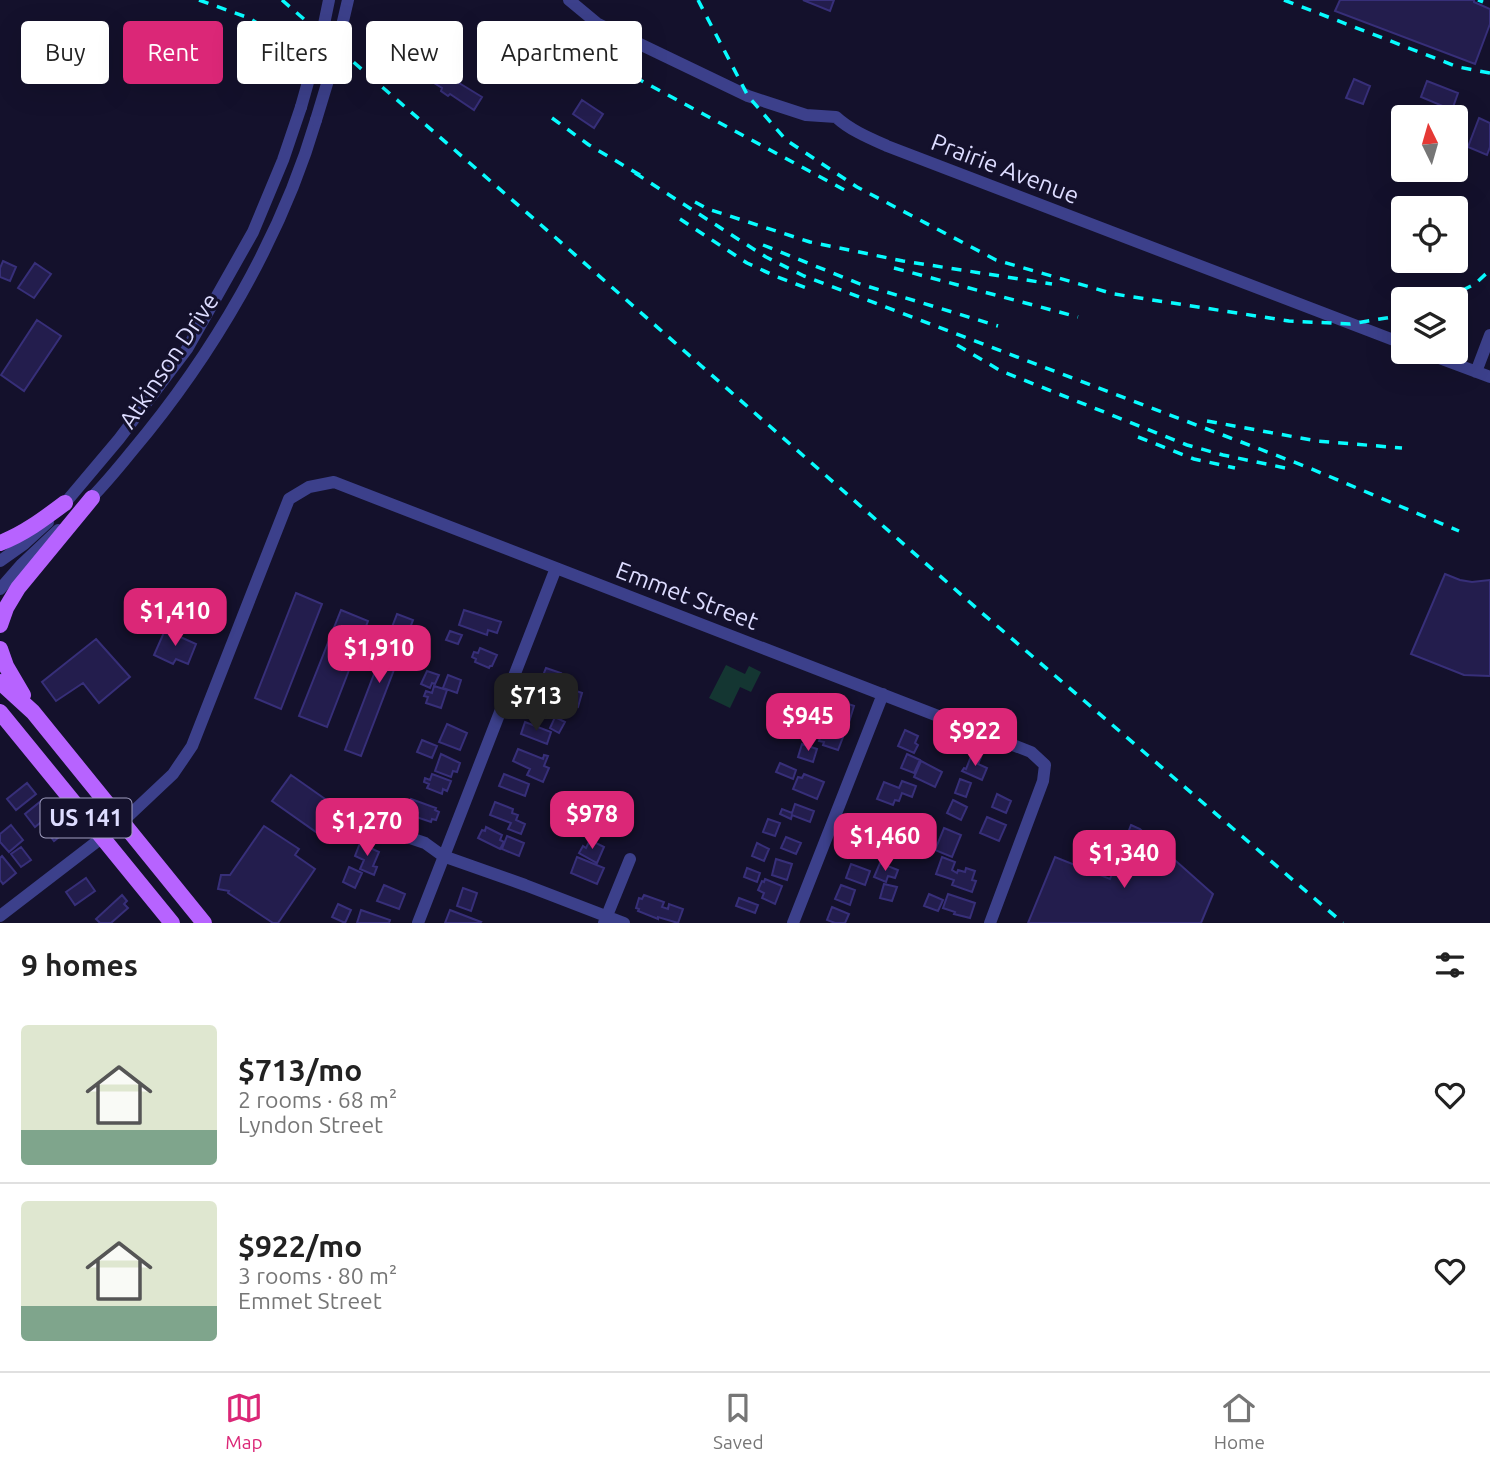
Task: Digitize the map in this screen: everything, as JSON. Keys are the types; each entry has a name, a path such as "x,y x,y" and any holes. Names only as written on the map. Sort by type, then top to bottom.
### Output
{"main road":[{"path":"0,625 18,588 92,498"},
{"path":"0,543 44,519 65,503"},
{"path":"0,649 6,666 33,712"},
{"name":"US 141","path":"0,682 33,712 204,923"},
{"name":"US 141","path":"0,712 172,923"}],"street":[{"name":"Atkinson Drive","path":"0,561 24,544 65,503 119,439 187,349 210,310 253,232 283,160 301,107 329,0"},
{"name":"Atkinson Drive","path":"0,589 92,498 159,419 212,341 272,235 306,154 333,64 348,0"},
{"name":"Prairie Avenue","path":"569,0 598,24 748,96 806,116 835,117 861,134 887,146 1391,339"},
{"path":"1476,372 1490,335"},
{"path":"1455,364 1490,377"},
{"name":"Emmet Street","path":"121,823 173,774 192,746 289,499 309,486 334,482 1031,752 1045,765 1044,781 989,923"},
{"path":"418,923 556,568"},
{"path":"793,923 883,694"},
{"path":"359,821 425,843 443,856 605,920 624,923"},
{"path":"0,916 121,823"},
{"path":"605,920 630,859"}],"green space":[{"path":"726,665 745,674 749,666 761,672 751,692 740,687 730,708 709,698"}],"building":[{"path":"803,0 834,0 830,11"},
{"path":"1340,0 1474,0 1490,9 1490,24 1475,64 1335,11"},
{"path":"1354,79 1370,86 1363,104 1346,98"},
{"path":"1427,81 1458,93 1454,105 1440,105 1421,97"},
{"path":"436,84 461,84 482,97 474,110 450,94 448,96 441,91 442,88"},
{"path":"582,100 603,114 594,128 573,114"},
{"path":"1479,118 1490,123 1490,147 1487,155 1468,147"},
{"path":"3,261 16,267 10,281 0,277"},
{"path":"35,263 51,274 34,298 18,288"},
{"path":"37,320 61,336 24,391 1,375"},
{"path":"1445,574 1472,582 1490,580 1490,676 1464,675 1411,654"},
{"path":"296,593 322,604 281,709 255,698"},
{"path":"341,610 368,621 327,727 299,716"},
{"path":"464,610 501,622 497,633 488,630 487,635 459,625"},
{"path":"397,614 413,620 361,756 345,750"},
{"path":"165,630 196,644 188,664 176,659 173,664 154,655"},
{"path":"450,631 462,635 458,644 446,640"},
{"path":"96,639 130,677 99,703 83,683 56,701 42,682"},
{"path":"480,648 497,655 489,668 475,662 476,659 472,657"},
{"path":"546,668 561,673 555,688 540,683"},
{"path":"427,671 439,675 430,688 421,684"},
{"path":"448,675 461,680 457,693 443,688"},
{"path":"434,686 447,690 441,708 426,703 426,691 432,693"},
{"path":"564,687 582,693 578,707 559,700"},
{"path":"819,694 854,706 849,722 813,710"},
{"path":"538,696 557,704 549,717 533,710"},
{"path":"555,717 565,722 559,733 550,728"},
{"path":"525,722 551,732 547,744 521,734"},
{"path":"447,724 467,733 460,750 439,742"},
{"path":"905,730 918,736 914,753 898,746"},
{"path":"822,731 843,737 838,750 819,741"},
{"path":"422,740 437,746 432,758 417,752"},
{"path":"802,744 817,749 813,762 798,757"},
{"path":"518,749 543,759 544,755 548,756 544,766 549,768 543,782 527,775 530,769 513,761"},
{"path":"441,754 460,763 457,772 453,771 451,777 435,771"},
{"path":"907,754 920,760 914,773 901,768"},
{"path":"972,754 981,757 978,764 987,768 982,780 962,771 966,769"},
{"path":"921,761 942,772 935,787 914,777"},
{"path":"780,763 796,770 793,779 776,772"},
{"path":"432,774 451,781 447,791 443,789 442,794 427,788 429,784 424,782 425,778 430,780"},
{"path":"504,774 529,784 525,796 499,786"},
{"path":"804,774 824,782 817,799 793,789 798,777 802,778"},
{"path":"291,775 335,806 316,832 272,801"},
{"path":"960,779 971,783 966,797 955,793"},
{"path":"902,781 916,786 912,797 902,793 899,801 895,800 893,805 877,799 884,782 899,788"},
{"path":"27,783 36,794 16,810 7,799"},
{"path":"997,794 1011,801 1006,813 992,807"},
{"path":"411,799 436,808 439,812 436,820 432,819 431,822 416,817 418,813 408,810"},
{"path":"953,800 967,807 961,820 947,813"},
{"path":"41,801 51,814 35,827 25,814"},
{"path":"495,802 513,809 512,813 518,815 516,820 525,824 521,834 508,829 511,823 490,815"},
{"path":"795,804 814,811 810,822 792,815 791,819 780,814 782,809 792,813"},
{"path":"987,817 1006,825 999,841 980,833"},
{"path":"768,819 780,823 775,836 763,832"},
{"path":"62,820 69,829 54,841 47,832"},
{"path":"11,825 23,840 9,852 0,842 0,834"},
{"path":"1131,825 1140,829 1213,894 1201,923 1028,923 1055,857 1110,879"},
{"path":"264,826 299,849 295,855 315,869 278,923 273,923 228,893 229,891 218,889 221,875 230,875"},
{"path":"486,827 502,835 500,840 504,842 500,849 478,838"},
{"path":"864,828 882,836 880,841 884,843 879,856 862,849 866,837 861,835"},
{"path":"944,828 961,835 952,857 935,850"},
{"path":"507,836 524,843 519,856 502,849"},
{"path":"786,837 801,843 796,854 781,848"},
{"path":"590,840 604,847 597,863 579,853 583,846 586,848"},
{"path":"360,843 379,852 373,866 377,867 374,875 360,869 364,860 355,856"},
{"path":"757,843 769,849 764,861 752,856"},
{"path":"21,847 31,860 21,867 11,854"},
{"path":"2,856 16,873 3,884 0,880"},
{"path":"577,857 604,868 597,884 571,873"},
{"path":"942,857 955,862 952,870 957,873 958,870 965,872 966,868 975,871 972,880 976,881 972,892 952,885 954,880 936,874"},
{"path":"776,859 792,864 787,880 772,875"},
{"path":"880,863 898,870 895,878 888,876 886,882 874,877"},
{"path":"851,864 870,871 865,885 846,878"},
{"path":"349,867 362,873 355,888 343,882"},
{"path":"747,868 760,873 757,882 744,877"},
{"path":"86,878 95,891 75,905 66,892"},
{"path":"765,879 782,886 775,904 762,898 764,893 758,890"},
{"path":"884,884 897,887 892,901 880,898"},
{"path":"384,885 405,894 399,909 377,901"},
{"path":"841,885 855,890 850,905 835,899"},
{"path":"463,888 477,893 471,911 457,906"},
{"path":"929,894 943,900 938,911 924,906"},
{"path":"948,894 975,903 970,918 943,908"},
{"path":"122,895 128,908 111,923 100,923 96,919"},
{"path":"644,895 664,902 662,907 668,909 669,904 683,909 678,923 638,911 636,908 639,898 642,899"},
{"path":"739,898 758,905 755,913 736,906"},
{"path":"338,904 351,910 345,923 332,917"},
{"path":"832,907 849,914 845,923 827,920"},
{"path":"361,910 390,920 389,923 357,923"},
{"path":"450,910 481,922 445,923"}],"railway":[{"path":"199,0 254,21"},
{"path":"282,0 982,613 1343,923"},
{"path":"698,0 748,96 786,140 857,187 996,260 1114,294 1289,321 1350,324 1391,317"},
{"path":"1284,0 1458,67 1490,73"},
{"path":"1478,0 1483,2"},
{"path":"642,81 850,193"},
{"path":"552,118 589,145 645,178"},
{"path":"635,173 766,257 804,276 1307,467 1459,531"},
{"path":"695,202 708,209 810,242 903,261 1052,284"},
{"path":"680,219 747,263 812,290"},
{"path":"763,245 860,284 998,326"},
{"path":"894,268 1078,317"},
{"path":"1468,288 1490,270"},
{"path":"957,345 1001,371 1187,445 1290,469"},
{"path":"1207,421 1317,441 1402,448"},
{"path":"1138,437 1194,459 1235,468"}]}
